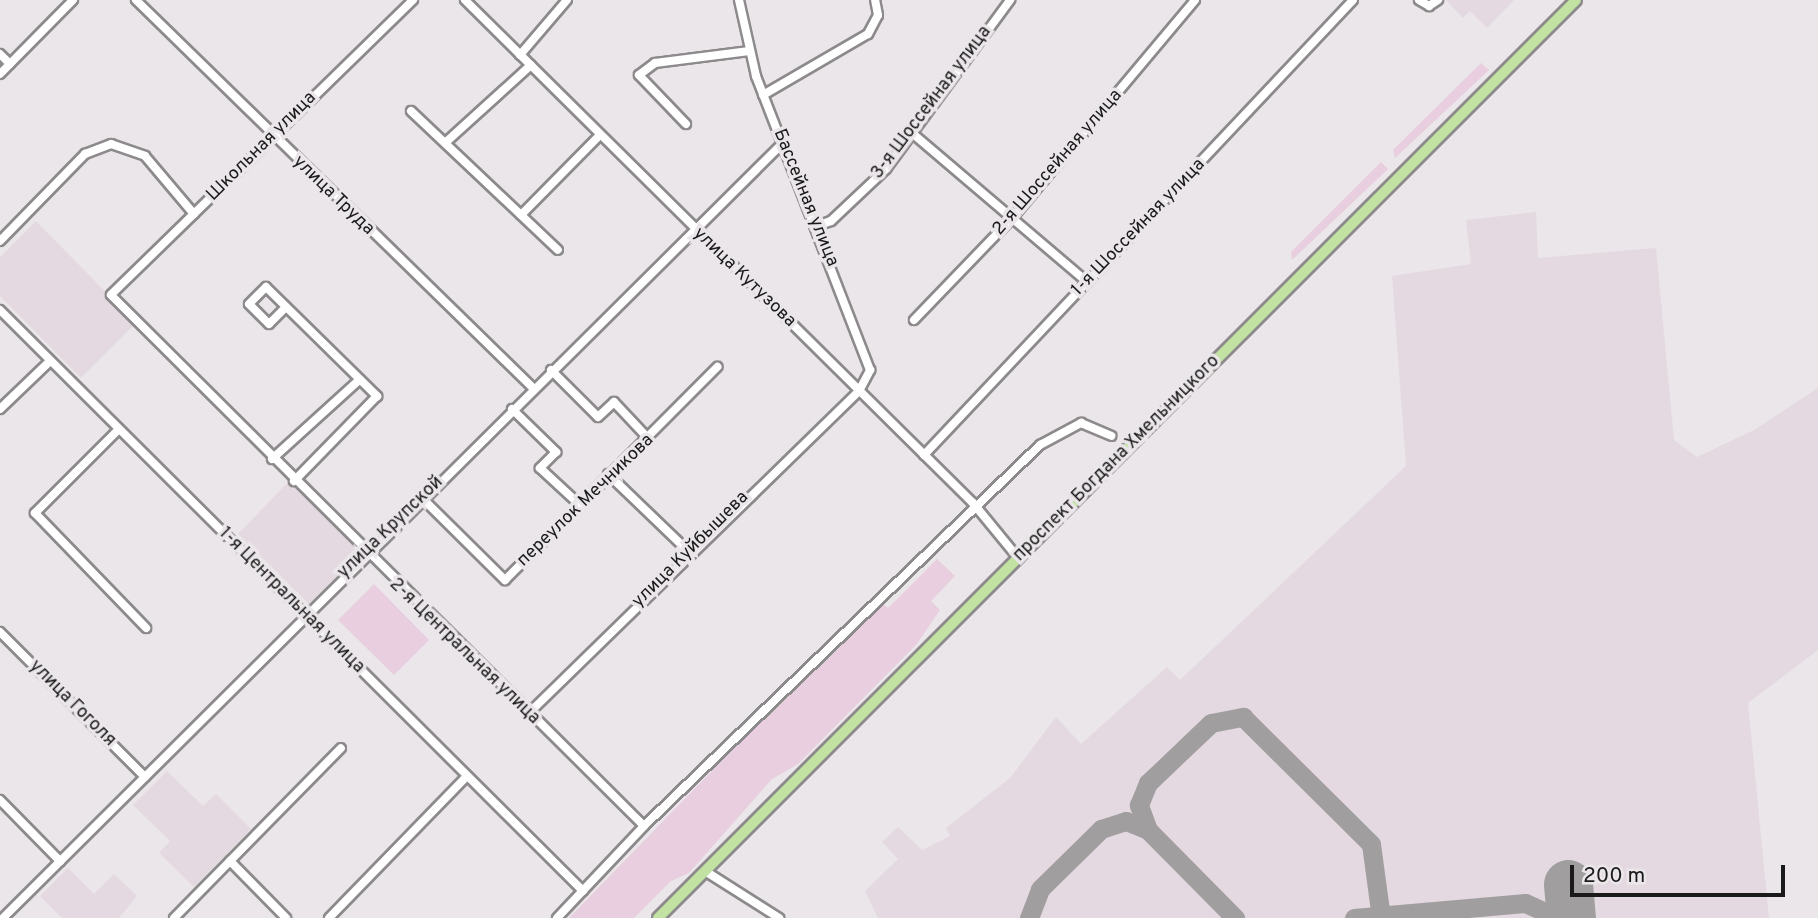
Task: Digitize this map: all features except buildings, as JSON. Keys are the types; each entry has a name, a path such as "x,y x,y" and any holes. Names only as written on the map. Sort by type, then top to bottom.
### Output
{"main road":[{"name":"проспект Богдана Хмельницкого","path":"658,918 1576,0"}],"street":[{"path":"0,74 74,0"},
{"name":"улица Труда","path":"136,0 271,137 533,388"},
{"name":"Школьная улица","path":"111,295 413,0"},
{"name":"улица Кутузова","path":"465,0 973,503 1019,559"},
{"path":"520,55 567,0"},
{"name":"Бассейная улица","path":"739,0 749,51 763,95 868,353 870,370 859,391"},
{"path":"763,95 868,34 878,15 875,0"},
{"name":"3-я Шоссейная улица","path":"817,226 862,195 912,133 1010,0"},
{"name":"2-я Шоссейная улица","path":"914,320 1013,217 1195,0"},
{"name":"1-я Шоссейная улица","path":"924,455 1353,0"},
{"path":"1419,0 1429,6 1438,0"},
{"path":"686,124 639,75 655,63 749,51"},
{"path":"0,54 10,64"},
{"path":"445,143 531,65"},
{"path":"411,110 558,250"},
{"path":"912,133 1087,282"},
{"path":"521,215 600,135"},
{"name":"улица Крупской","path":"3,918 304,613 693,228 783,143"},
{"path":"0,241 86,154 111,144 145,156 194,214"},
{"path":"286,307 269,324 249,304 266,287 377,396 294,481"},
{"name":"2-я Центральная улица","path":"111,295 365,554 644,826"},
{"name":"1-я Центральная улица","path":"0,310 583,891"},
{"path":"0,409 50,361"},
{"name":"переулок Мечникова","path":"422,498 505,580 717,367"},
{"path":"551,370 598,417 614,402 647,437"},
{"path":"272,459 359,380"},
{"name":"улица Куйбышева","path":"528,714 688,552 859,391"},
{"path":"512,409 556,452 540,468 580,505"},
{"path":"557,918 644,826 973,503 993,493 1065,427 1092,424 1111,436"},
{"path":"119,429 35,513 146,628"},
{"path":"608,474 688,552"},
{"name":"улица Гоголя","path":"0,632 145,777"},
{"path":"174,918 341,747"},
{"path":"329,918 467,776"},
{"path":"0,800 60,861"},
{"path":"230,861 286,918"},
{"path":"705,871 779,918"}],"shaded area":[{"path":"1446,0 1514,0 1487,28 1470,11 1463,18"},
{"path":"1481,63 1489,70 1395,158 1393,150"},
{"path":"1381,162 1388,169 1292,260 1291,252"},
{"path":"1536,212 1538,258 1656,248 1674,440 1697,457 1754,430 1818,388 1818,650 1748,703 1769,918 878,918 865,891 898,859 882,842 898,827 922,850 950,836 946,828 1010,778 1056,717 1081,744 1167,667 1180,680 1406,466 1392,276 1471,264 1466,220"},
{"path":"36,221 136,323 81,378 0,296 0,257"},
{"path":"292,478 364,549 309,604 238,534"},
{"path":"937,559 955,576 931,601 940,610 916,645 798,764 772,779 689,873 671,881 634,918 569,918 878,600 888,608"},
{"path":"374,584 429,640 394,675 338,620"},
{"path":"167,771 203,806 216,794 251,829 194,887 159,853 170,841 133,805"},
{"path":"68,868 94,894 114,874 137,896 119,918 62,918 40,896"}],"taxiway":[{"path":"1148,830 1139,805 1148,783 1211,723 1243,717 1371,844 1381,918"},
{"path":"1029,918 1040,889 1101,829 1126,821 1148,830 1235,918"},
{"path":"1354,918 1525,903 1558,918"}],"runway":[{"path":"1568,884 1571,918"}]}
